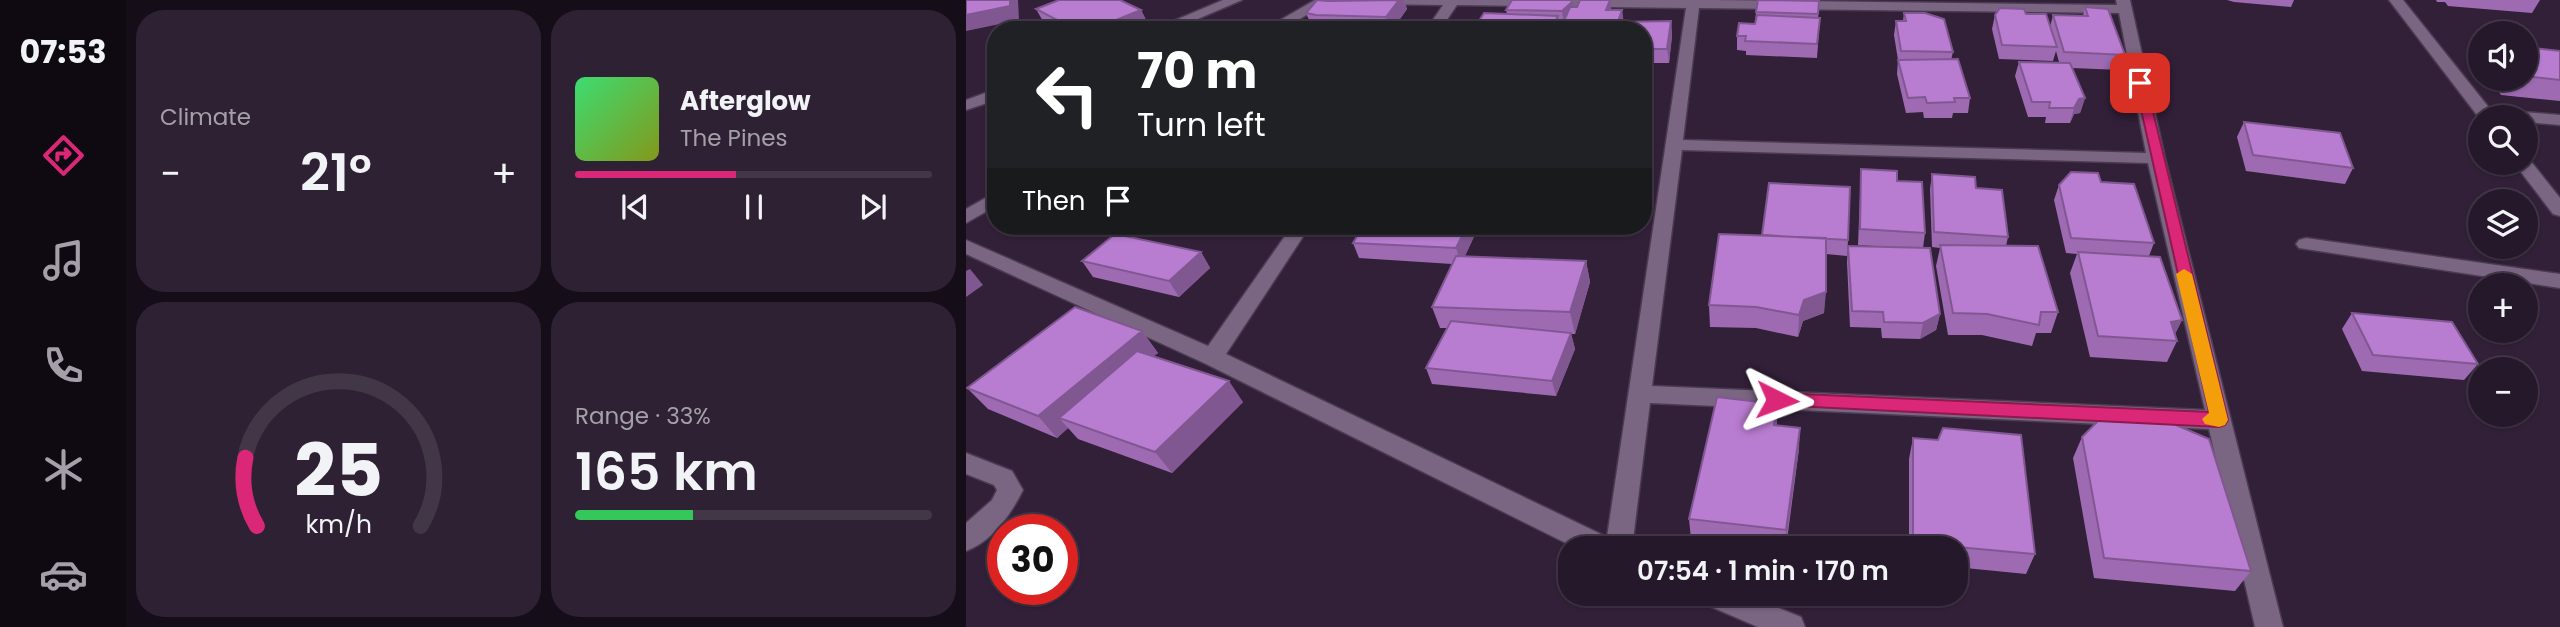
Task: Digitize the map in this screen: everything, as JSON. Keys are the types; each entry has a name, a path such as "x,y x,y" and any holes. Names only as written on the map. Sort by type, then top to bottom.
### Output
{"street":[{"path":"1182,21 1235,0"},
{"path":"1286,21 1325,0"},
{"path":"1368,0 1693,4 2124,4 2156,158 2269,627"},
{"path":"2396,0 2478,105"},
{"path":"1439,21 1452,1"},
{"path":"1621,536 1693,4"},
{"path":"966,105 987,97"},
{"path":"2538,119 2560,120"},
{"path":"1674,145 2156,158"},
{"path":"2532,175 2560,210"},
{"path":"966,217 987,204"},
{"path":"1212,357 1295,235"},
{"path":"2306,244 2560,281"},
{"path":"966,246 1212,357 1578,536"},
{"path":"1639,394 2219,420"},
{"path":"966,463 1003,478 1010,490 1001,508 966,539"},
{"path":"1741,606 1791,627"}],"building":[{"path":"966,0 1010,0 1010,6 966,15"},
{"path":"1059,0 1120,0 1141,10 1114,21 1059,21 1036,9"},
{"path":"1317,0 1399,0 1386,17 1306,13"},
{"path":"1512,0 1572,2 1562,11 1506,10"},
{"path":"1580,0 1610,0 1606,10 1622,10 1618,21 1564,21 1570,7 1577,7"},
{"path":"1758,0 1819,1 1818,14 1756,12"},
{"path":"2085,7 2108,9 2125,55 2064,52 2053,15 2088,16"},
{"path":"2000,8 2024,9 2026,14 2046,14 2057,47 2002,45 1995,15"},
{"path":"1484,13 1558,16 1556,21 1479,21"},
{"path":"1904,13 1925,13 1944,19 1953,52 1901,51 1896,21 1906,21"},
{"path":"1757,15 1820,18 1817,44 1745,41 1746,36 1737,36 1739,23 1755,24"},
{"path":"1303,20 1382,21 1301,21"},
{"path":"1652,21 1671,21 1667,49 1652,49"},
{"path":"2538,48 2560,51 2560,80 2538,77"},
{"path":"1958,59 1970,98 1954,98 1955,102 1927,103 1925,97 1908,98 1898,60"},
{"path":"2019,62 2070,63 2085,98 2079,99 2074,108 2049,108 2050,102 2032,102"},
{"path":"2244,122 2340,133 2353,168 2253,155"},
{"path":"1861,169 1897,171 1897,181 1922,182 1925,233 1860,229"},
{"path":"2071,172 2098,173 2101,182 2134,184 2154,243 2071,238 2059,185"},
{"path":"1932,174 1975,177 1976,188 2002,190 2008,237 1934,232"},
{"path":"1769,183 1850,187 1848,240 1762,235"},
{"path":"1719,234 1826,238 1826,292 1804,300 1799,315 1756,307 1709,305"},
{"path":"1114,235 1201,252 1169,281 1082,261"},
{"path":"1358,235 1462,235 1456,248 1353,243"},
{"path":"1940,245 2038,246 2058,312 2041,312 2039,325 1987,314 1953,313"},
{"path":"1848,246 1930,248 1940,314 1923,323 1884,322 1883,312 1852,311"},
{"path":"2078,252 2160,257 2182,320 2171,322 2177,341 2098,336"},
{"path":"1456,256 1586,261 1570,312 1432,307"},
{"path":"1075,307 1142,331 1038,416 967,388"},
{"path":"2352,313 2452,322 2474,357 2468,357 2468,363 2373,355"},
{"path":"1451,321 1571,333 1552,381 1426,368"},
{"path":"1137,351 1229,381 1155,452 1059,418"},
{"path":"1717,397 1777,404 1774,425 1800,428 1786,530 1689,519"},
{"path":"2102,417 2162,419 2209,439 2251,571 2104,558 2082,437"},
{"path":"1943,428 2021,435 2035,554 1968,548 1968,536 1913,536 1913,438 1938,440"}],"slow traffic":[{"path":"2184,274 2219,420 2211,419"}],"route":[{"path":"1777,400 2219,420 2140,83"}]}
